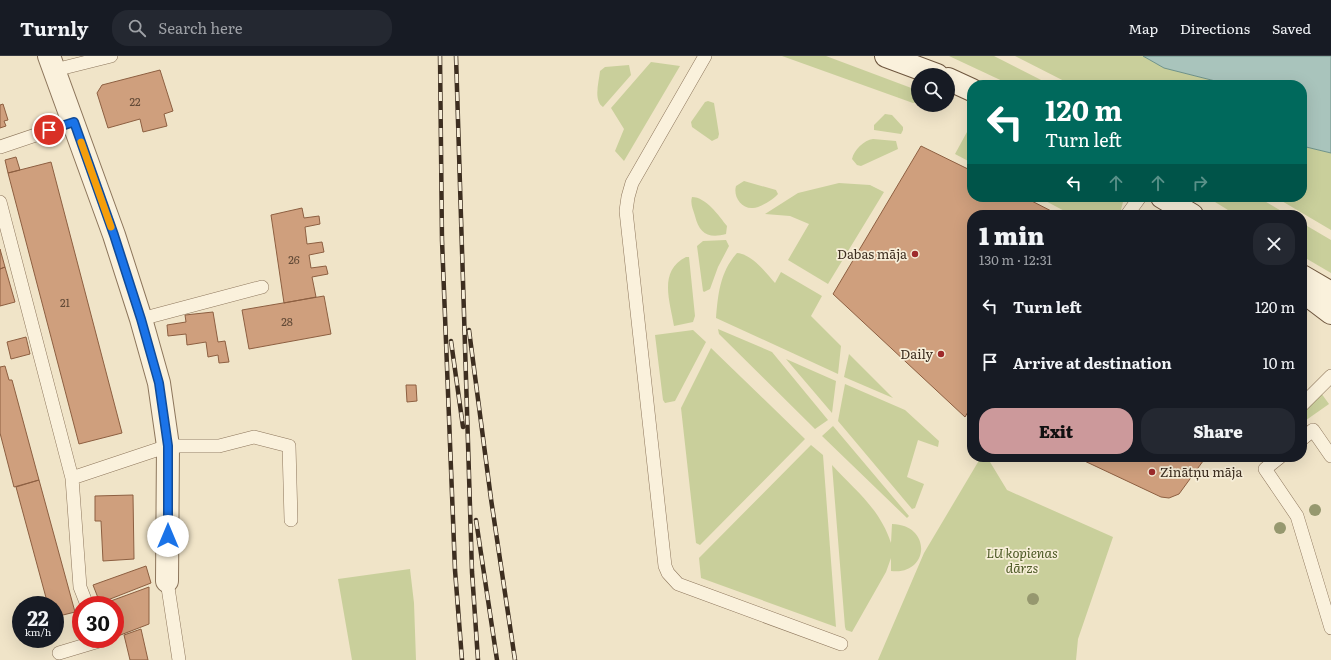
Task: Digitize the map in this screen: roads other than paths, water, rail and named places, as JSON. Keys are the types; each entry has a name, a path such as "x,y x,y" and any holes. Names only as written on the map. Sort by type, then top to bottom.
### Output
{"street":[{"path":"886,56 918,68"},
{"path":"52,63 114,235 141,319 159,383 168,446 168,581"},
{"path":"955,82 967,88"},
{"path":"1170,202 1184,210"},
{"path":"1307,279 1331,293"},
{"path":"1307,295 1331,313"}],"lane":[{"path":"52,63 111,56"},
{"path":"705,56 632,183 626,211 665,566 678,584 842,644"},
{"path":"0,147 74,122"},
{"path":"0,202 72,478 80,587 84,596"},
{"path":"141,319 262,287"},
{"path":"1307,400 1331,376"},
{"path":"1307,435 1313,430 1331,456"},
{"path":"72,478 168,446 218,446 254,437 289,446 291,520"},
{"path":"1274,462 1265,469 1297,516 1331,628"},
{"path":"168,581 179,660"},
{"path":"59,654 77,648"}],"water":[{"path":"1143,56 1331,56 1331,153 1307,147 1307,80 1211,80 1164,68"}],"railway":[{"path":"440,56 442,240 455,570 462,660"},
{"path":"456,56 472,572 478,660"},
{"path":"469,330 491,499 515,660"},
{"path":"451,341 463,427"},
{"path":"476,520 497,660"}],"place":[{"name":"Dabas māja","path":"915,254"},
{"name":"Daily","path":"941,354"},
{"name":"Zinātņu māja","path":"1152,472"}],"park label":[{"name":"LU kopienas dārzs","path":"1022,560"}]}
